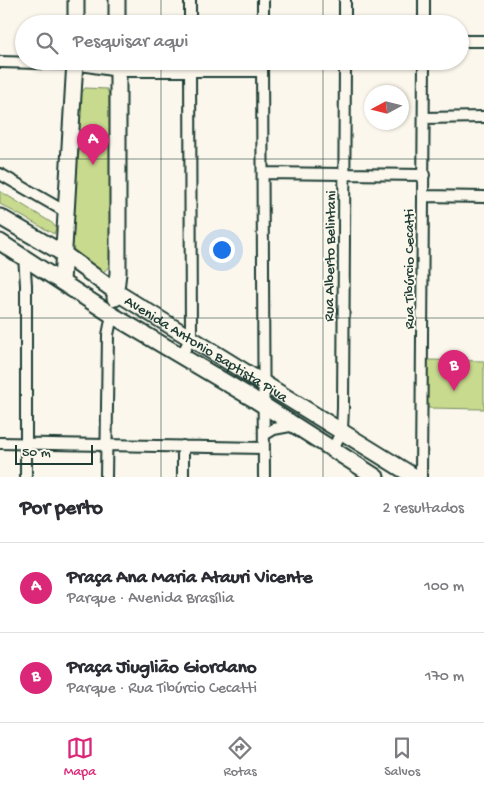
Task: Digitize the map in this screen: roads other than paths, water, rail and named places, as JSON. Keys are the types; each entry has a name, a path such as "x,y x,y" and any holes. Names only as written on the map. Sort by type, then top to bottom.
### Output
{"main road":[{"path":"76,0 76,15"},
{"path":"117,0 117,15"},
{"path":"62,282 75,70"},
{"path":"112,315 116,292 118,70"},
{"name":"Avenida Antonio Baptista Piva","path":"0,216 64,254 116,292 342,430 415,477"},
{"name":"Avenida Antonio Baptista Piva","path":"0,242 112,315 182,355 376,477"}],"street":[{"path":"190,0 190,15"},
{"path":"263,0 263,15"},
{"path":"345,0 345,15"},
{"path":"424,0 424,15"},
{"path":"469,41 484,41"},
{"path":"0,62 15,62"},
{"path":"182,355 191,337 190,70"},
{"path":"262,70 264,477"},
{"name":"Rua Alberto Belintani","path":"334,449 342,430 345,70"},
{"name":"Rua Tibúrcio Cecatti","path":"421,477 424,70"},
{"path":"424,118 484,117"},
{"path":"264,173 424,175"},
{"path":"0,174 66,212"},
{"path":"424,196 484,197"},
{"path":"24,256 26,285 26,477"},
{"path":"106,477 108,335 112,315"},
{"path":"264,435 274,429 294,425"},
{"path":"0,443 264,448"},
{"path":"183,446 183,477"}],"place":[{"name":"Praça Ana Maria Atauri Vicente","path":"93,165"},
{"name":"Praça Jiuglião Giordano","path":"454,391"}]}
